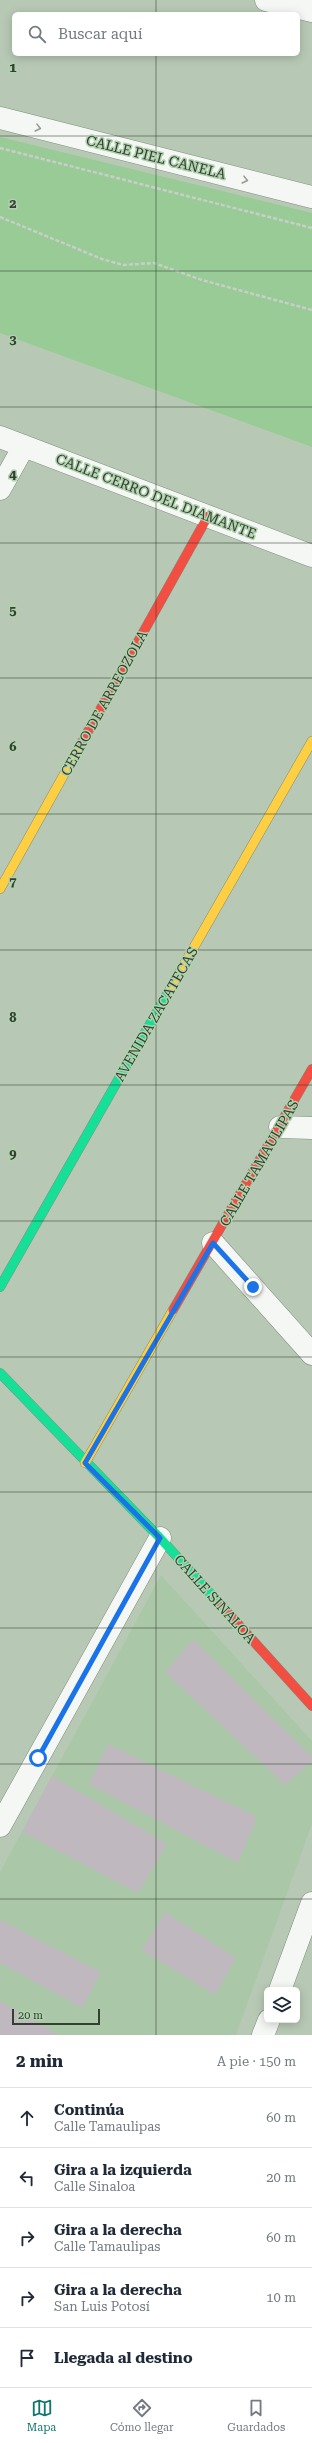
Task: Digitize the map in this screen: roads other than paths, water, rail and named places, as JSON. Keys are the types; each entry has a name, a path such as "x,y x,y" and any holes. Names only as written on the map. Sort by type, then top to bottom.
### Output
{"street":[{"path":"266,0 312,11"},
{"name":"CALLE PIEL CANELA","path":"0,118 312,196"},
{"name":"CALLE CERRO DEL DIAMANTE","path":"0,437 312,556"},
{"path":"0,489 24,446"},
{"name":"CERRO DE ARREOZOLA","path":"0,889 208,516"},
{"name":"AVENIDA ZACATECAS","path":"0,1287 312,741"},
{"name":"CALLE TAMAULIPAS","path":"85,1463 280,1127 312,1069"},
{"path":"280,1127 312,1128"},
{"path":"213,1243 312,1354"},
{"name":"CALLE SINALOA","path":"0,1373 85,1463 160,1538 312,1706"},
{"path":"0,1826 160,1538"},
{"path":"281,1987 312,1903"},
{"path":"263,2035 268,2023"}]}
